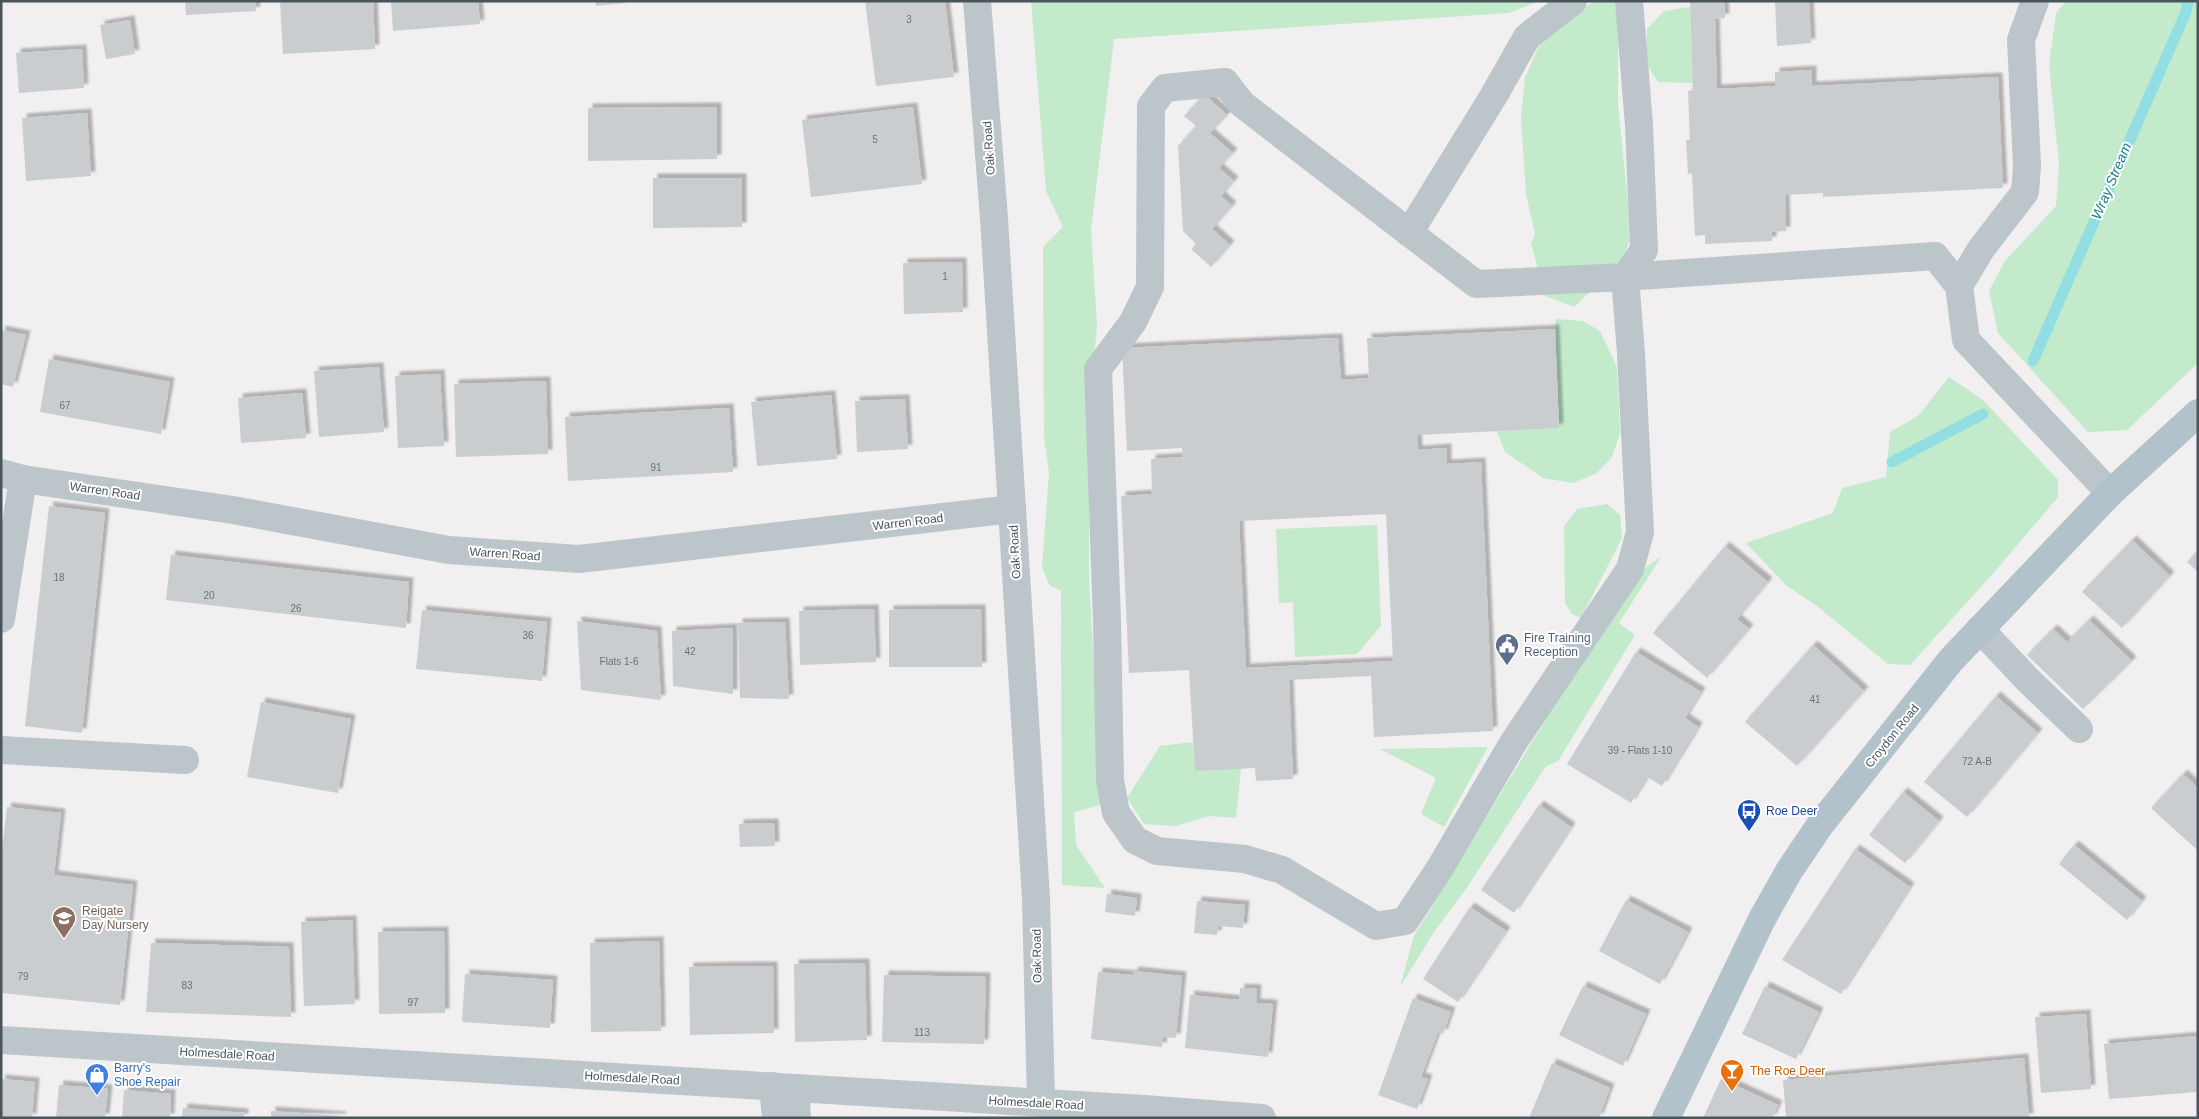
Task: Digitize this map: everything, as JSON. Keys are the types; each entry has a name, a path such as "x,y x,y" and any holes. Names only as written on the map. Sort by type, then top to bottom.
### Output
{"main road":[{"name":"Croydon Road","path":"1666,1118 1762,919 1789,872 1820,825 1951,660 2110,493 2198,413"}],"street":[{"name":"Oak Road","path":"978,1 994,218 1036,898 1041,1103"},
{"path":"1409,233 1494,97 1527,37 1573,1"},
{"path":"1629,1 1639,125 1644,250 1625,277 1631,353 1640,532 1630,569 1513,743 1440,868 1405,921 1376,926 1282,870 1245,859 1157,850 1135,840 1116,813 1110,780 1107,621 1098,369 1134,322 1150,287 1151,106 1165,88 1225,82 1242,104 1476,284 1625,277 1935,256 1959,286 1966,340 2110,493"},
{"path":"1959,286 1981,249 2025,192 2027,166 2021,40 2035,1"},
{"name":"Warren Road","path":"12,476 233,510 449,550 579,559 1012,509"},
{"path":"1,619 12,476"},
{"path":"1980,629 2026,678 2079,729"},
{"path":"1,750 185,760"},
{"name":"Holmesdale Road","path":"1,1040 1262,1118"},
{"path":"776,1118 784,1087"},
{"path":"784,1087 797,1118"}],"green space":[{"path":"1031,1 1540,1 1509,13 1114,39 1091,230 1097,325 1089,416 1089,576 1101,805 1074,812 1076,845 1105,888 1062,885 1061,590 1050,586 1042,568 1049,473 1044,437 1043,247 1063,227 1046,191"},
{"path":"1595,1 1618,1 1618,104 1628,203 1629,241 1622,262 1574,307 1545,296 1531,243 1535,234 1526,194 1521,118 1525,78 1539,46 1570,16"},
{"path":"2066,1 2198,1 2198,363 2127,430 2088,432 1998,333 1989,291 2005,261 2056,206 2059,165 2049,65 2056,13"},
{"path":"1690,7 1693,83 1658,82 1646,63 1647,29 1664,11"},
{"path":"1556,319 1583,321 1600,331 1617,367 1620,433 1612,457 1597,473 1573,483 1543,478 1505,452 1497,431 1559,428"},
{"path":"1949,377 1983,400 2058,480 2058,497 1997,569 1910,665 1888,664 1817,606 1787,586 1746,543 1833,513 1842,488 1886,477 1890,432 1918,416"},
{"path":"1607,504 1620,515 1622,538 1581,618 1572,614 1565,603 1564,526 1577,509"},
{"path":"1377,525 1381,626 1357,654 1295,657 1293,602 1279,603 1276,529"},
{"path":"1661,557 1619,623 1635,635 1558,761 1546,766 1466,889 1434,932 1400,987 1414,936 1546,719 1647,566"},
{"path":"1193,742 1195,771 1241,768 1236,818 1210,816 1176,826 1144,824 1127,798 1160,746"},
{"path":"1488,747 1444,827 1421,814 1436,778 1380,749"}],"building":[{"path":"185,1 255,1 256,11 186,15"},
{"path":"280,1 373,1 375,49 283,54"},
{"path":"391,1 478,1 480,24 393,31"},
{"path":"595,1 626,1 626,3 596,6"},
{"path":"865,1 945,1 954,77 876,86"},
{"path":"1690,1 1724,1 1725,18 1715,19 1717,89 1775,86 1775,72 1812,70 1812,86 1998,77 2003,188 1823,197 1823,193 1785,195 1786,231 1772,232 1772,241 1705,244 1705,235 1695,236 1692,173 1688,174 1686,140 1690,140 1688,91 1693,90"},
{"path":"1775,1 1809,1 1811,43 1777,46"},
{"path":"130,20 135,54 106,59 100,25"},
{"path":"82,49 84,88 19,93 16,53"},
{"path":"1204,94 1227,115 1210,133 1233,153 1219,168 1234,181 1221,196 1232,206 1212,229 1230,245 1211,267 1191,249 1196,244 1183,231 1178,146 1196,126 1184,116"},
{"path":"717,107 717,159 588,161 588,108"},
{"path":"913,107 922,184 811,197 802,120"},
{"path":"87,113 91,176 26,181 22,118"},
{"path":"653,178 742,178 742,227 653,228"},
{"path":"962,262 963,312 904,314 903,263"},
{"path":"1555,329 1559,428 1417,435 1418,450 1447,448 1447,464 1481,462 1493,731 1374,737 1371,676 1289,680 1293,779 1256,781 1255,768 1195,771 1189,670 1129,673 1121,496 1152,494 1151,459 1183,457 1182,448 1127,451 1122,348 1338,338 1341,380 1369,378 1367,338","holes":["1386,514 1393,661 1246,668 1239,521"]},
{"path":"1,330 26,335 13,387 1,384"},
{"path":"49,359 170,382 161,434 40,412"},
{"path":"379,367 384,432 319,437 314,371"},
{"path":"440,374 444,446 398,448 395,376"},
{"path":"546,381 548,454 456,457 454,384"},
{"path":"302,393 306,438 241,443 238,398"},
{"path":"831,395 837,459 757,466 751,402"},
{"path":"905,399 908,449 857,452 855,401"},
{"path":"729,408 733,472 568,481 565,417"},
{"path":"49,506 105,513 82,733 25,726"},
{"path":"2132,540 2170,576 2122,628 2082,592"},
{"path":"1725,546 1768,582 1737,619 1749,629 1707,678 1653,633"},
{"path":"2198,551 2198,572 2187,562"},
{"path":"171,555 409,582 406,628 166,600"},
{"path":"874,609 876,662 800,665 799,611"},
{"path":"981,609 982,667 889,667 889,610"},
{"path":"422,610 547,622 542,681 416,669"},
{"path":"2089,620 2132,661 2083,709 2027,655 2053,629 2067,642"},
{"path":"577,621 657,631 661,700 581,690"},
{"path":"785,622 789,699 740,698 738,623"},
{"path":"733,628 733,694 673,686 672,631"},
{"path":"1813,645 1864,691 1797,766 1745,722"},
{"path":"1636,652 1701,692 1685,718 1698,727 1662,786 1647,777 1631,803 1567,764"},
{"path":"1996,696 2038,733 1967,817 1924,782"},
{"path":"261,702 351,719 338,793 247,777"},
{"path":"2183,774 2198,788 2198,847 2196,849 2151,808"},
{"path":"1903,792 1939,821 1905,863 1869,835"},
{"path":"1539,805 1571,827 1514,913 1481,890"},
{"name":"Reigate Day Nursery","path":"7,807 61,813 54,875 133,885 120,1005 1,993 1,858"},
{"path":"774,823 775,846 740,847 739,824"},
{"path":"2074,845 2142,901 2127,920 2059,864"},
{"path":"1855,849 1910,887 1841,994 1782,960"},
{"path":"1107,894 1137,898 1135,916 1105,912"},
{"path":"1626,900 1688,932 1660,984 1599,951"},
{"path":"1197,901 1245,905 1243,928 1218,926 1217,935 1194,933"},
{"path":"1470,907 1506,931 1458,1002 1423,979"},
{"path":"352,920 355,1004 304,1006 301,922"},
{"path":"444,931 445,1013 379,1014 378,932"},
{"path":"659,941 661,1031 591,1032 590,943"},
{"path":"151,943 289,947 291,1017 146,1012"},
{"path":"865,963 867,1040 795,1042 794,964"},
{"path":"773,966 774,1033 690,1035 689,967"},
{"path":"1134,971 1182,976 1176,1038 1163,1037 1162,1047 1091,1039 1098,972 1133,975"},
{"path":"465,974 553,980 550,1028 462,1022"},
{"path":"884,975 986,977 984,1044 882,1042"},
{"path":"1583,986 1646,1014 1623,1066 1559,1035"},
{"path":"1765,986 1819,1012 1796,1059 1742,1034"},
{"path":"1240,988 1257,989 1256,1003 1273,1004 1268,1057 1185,1048 1190,995 1239,1000"},
{"path":"1413,998 1451,1012 1443,1034 1438,1032 1421,1077 1428,1079 1417,1109 1378,1095"},
{"path":"2086,1014 2091,1089 2041,1093 2035,1017"},
{"path":"2198,1036 2198,1092 2109,1099 2104,1044"},
{"path":"2024,1058 2029,1118 1786,1118 1783,1080"},
{"path":"1552,1063 1610,1088 1599,1118 1529,1118"},
{"path":"1,1079 35,1082 32,1118 1,1118"},
{"name":"The Roe Deer","path":"1721,1079 1778,1105 1772,1118 1703,1118"},
{"path":"59,1085 108,1089 105,1118 56,1118"},
{"path":"124,1090 171,1094 170,1118 122,1118"},
{"path":"183,1108 244,1113 244,1118 182,1118"},
{"path":"271,1111 342,1116 342,1118 271,1118"}],"waterway":[{"name":"Wray Stream","path":"2033,361 2186,12 2188,1"},
{"name":"Wray Stream","path":"1892,462 1983,414"}],"place":[{"name":"Fire Training Reception","path":"1507,666"},
{"name":"Roe Deer","path":"1749,832"},
{"name":"Reigate Day Nursery","path":"64,939"},
{"name":"The Roe Deer","path":"1732,1092"},
{"name":"Barry's Shoe Repair","path":"97,1096"}]}
